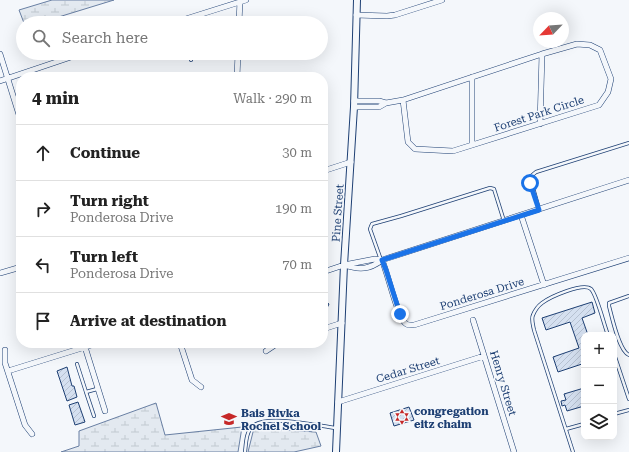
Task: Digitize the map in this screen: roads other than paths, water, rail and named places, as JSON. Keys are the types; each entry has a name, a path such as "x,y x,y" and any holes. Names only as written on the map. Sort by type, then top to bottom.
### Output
{"street":[{"path":"194,16 246,0"},
{"name":"Pine Street","path":"336,452 344,265 354,104 357,0"},
{"path":"356,15 387,16 442,0"},
{"path":"239,16 240,1"},
{"name":"Forest Park Circle","path":"354,104 379,106 386,103 403,100 542,54 577,44 590,45 600,50 611,79 608,92 599,105 453,151 415,149 408,142 403,100"},
{"path":"0,54 16,104"},
{"path":"540,124 542,54"},
{"path":"26,72 62,60"},
{"path":"237,72 238,60"},
{"path":"0,80 16,75"},
{"path":"472,77 472,145"},
{"path":"328,169 351,162"},
{"path":"328,270 344,265 375,259 382,260 629,180"},
{"path":"521,215 544,285"},
{"name":"Ponderosa Drive","path":"382,260 400,314 404,322 408,325 414,325 629,258"},
{"path":"0,273 16,268"},
{"name":"Henry Street","path":"473,320 514,452"},
{"path":"328,327 342,323"},
{"path":"8,371 82,348"},
{"path":"85,348 105,411"},
{"path":"182,348 192,380 201,387"},
{"path":"266,351 271,348"},
{"path":"5,350 5,363 25,425 32,434"},
{"name":"Cedar Street","path":"338,402 484,356"}],"lane":[{"path":"539,210 530,183 530,177 532,174 629,143"},
{"path":"382,260 370,229 372,224 490,188 494,189 504,221"},
{"path":"573,452 534,330 532,318 541,304 548,299 580,286 587,287 591,289 595,296 607,332"},
{"path":"629,296 609,303 609,306 619,339 624,351 629,355"},
{"path":"617,363 629,399"},
{"path":"77,364 94,416"},
{"path":"86,392 98,388"},
{"path":"617,413 629,410"},
{"path":"245,452 246,438 252,426 258,422 267,420 306,423 337,428"},
{"path":"566,429 581,425"}],"place":[{"name":"congregation eitz chaim","path":"402,417"},
{"name":"Bais Rivka Rochel School","path":"229,419"}]}
